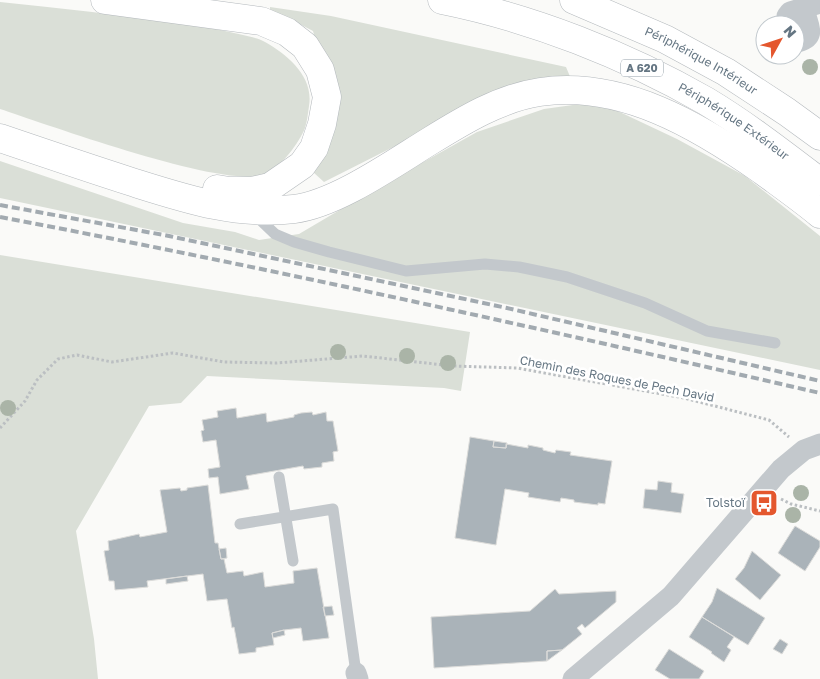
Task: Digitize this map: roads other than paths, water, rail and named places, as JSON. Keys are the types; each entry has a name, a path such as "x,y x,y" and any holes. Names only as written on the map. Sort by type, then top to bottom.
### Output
{"highway":[{"path":"0,124 157,173 229,191 252,191 270,187 302,165 314,148 328,97 320,70 305,46 287,32 261,20 105,0"},
{"name":"Périphérique Extérieur","path":"442,0 471,6 576,40 645,69 714,106 768,142 820,182"},
{"name":"Périphérique Intérieur","path":"574,0 665,38 708,62 787,112 820,136"},
{"path":"0,138 189,200 234,209 297,209 324,201 361,183 475,114 508,100 540,92 576,91 611,94 648,106 694,126 748,161 820,214"}],"street":[{"path":"788,15 790,12 814,5"},
{"path":"805,40 810,32 805,13 814,5"},
{"path":"584,676 671,596 781,469 812,447"}],"lane":[{"path":"250,210 275,234 294,242 329,252 406,271 484,264 519,268 567,278 645,303 707,330 775,343"},
{"path":"279,477 292,561"},
{"path":"240,524 333,509 357,676"}],"railway":[{"path":"0,205 169,236 507,308 820,381"},
{"path":"0,217 411,301 820,393"}],"place":[{"name":"Tolstoï","path":"764,503"}]}
